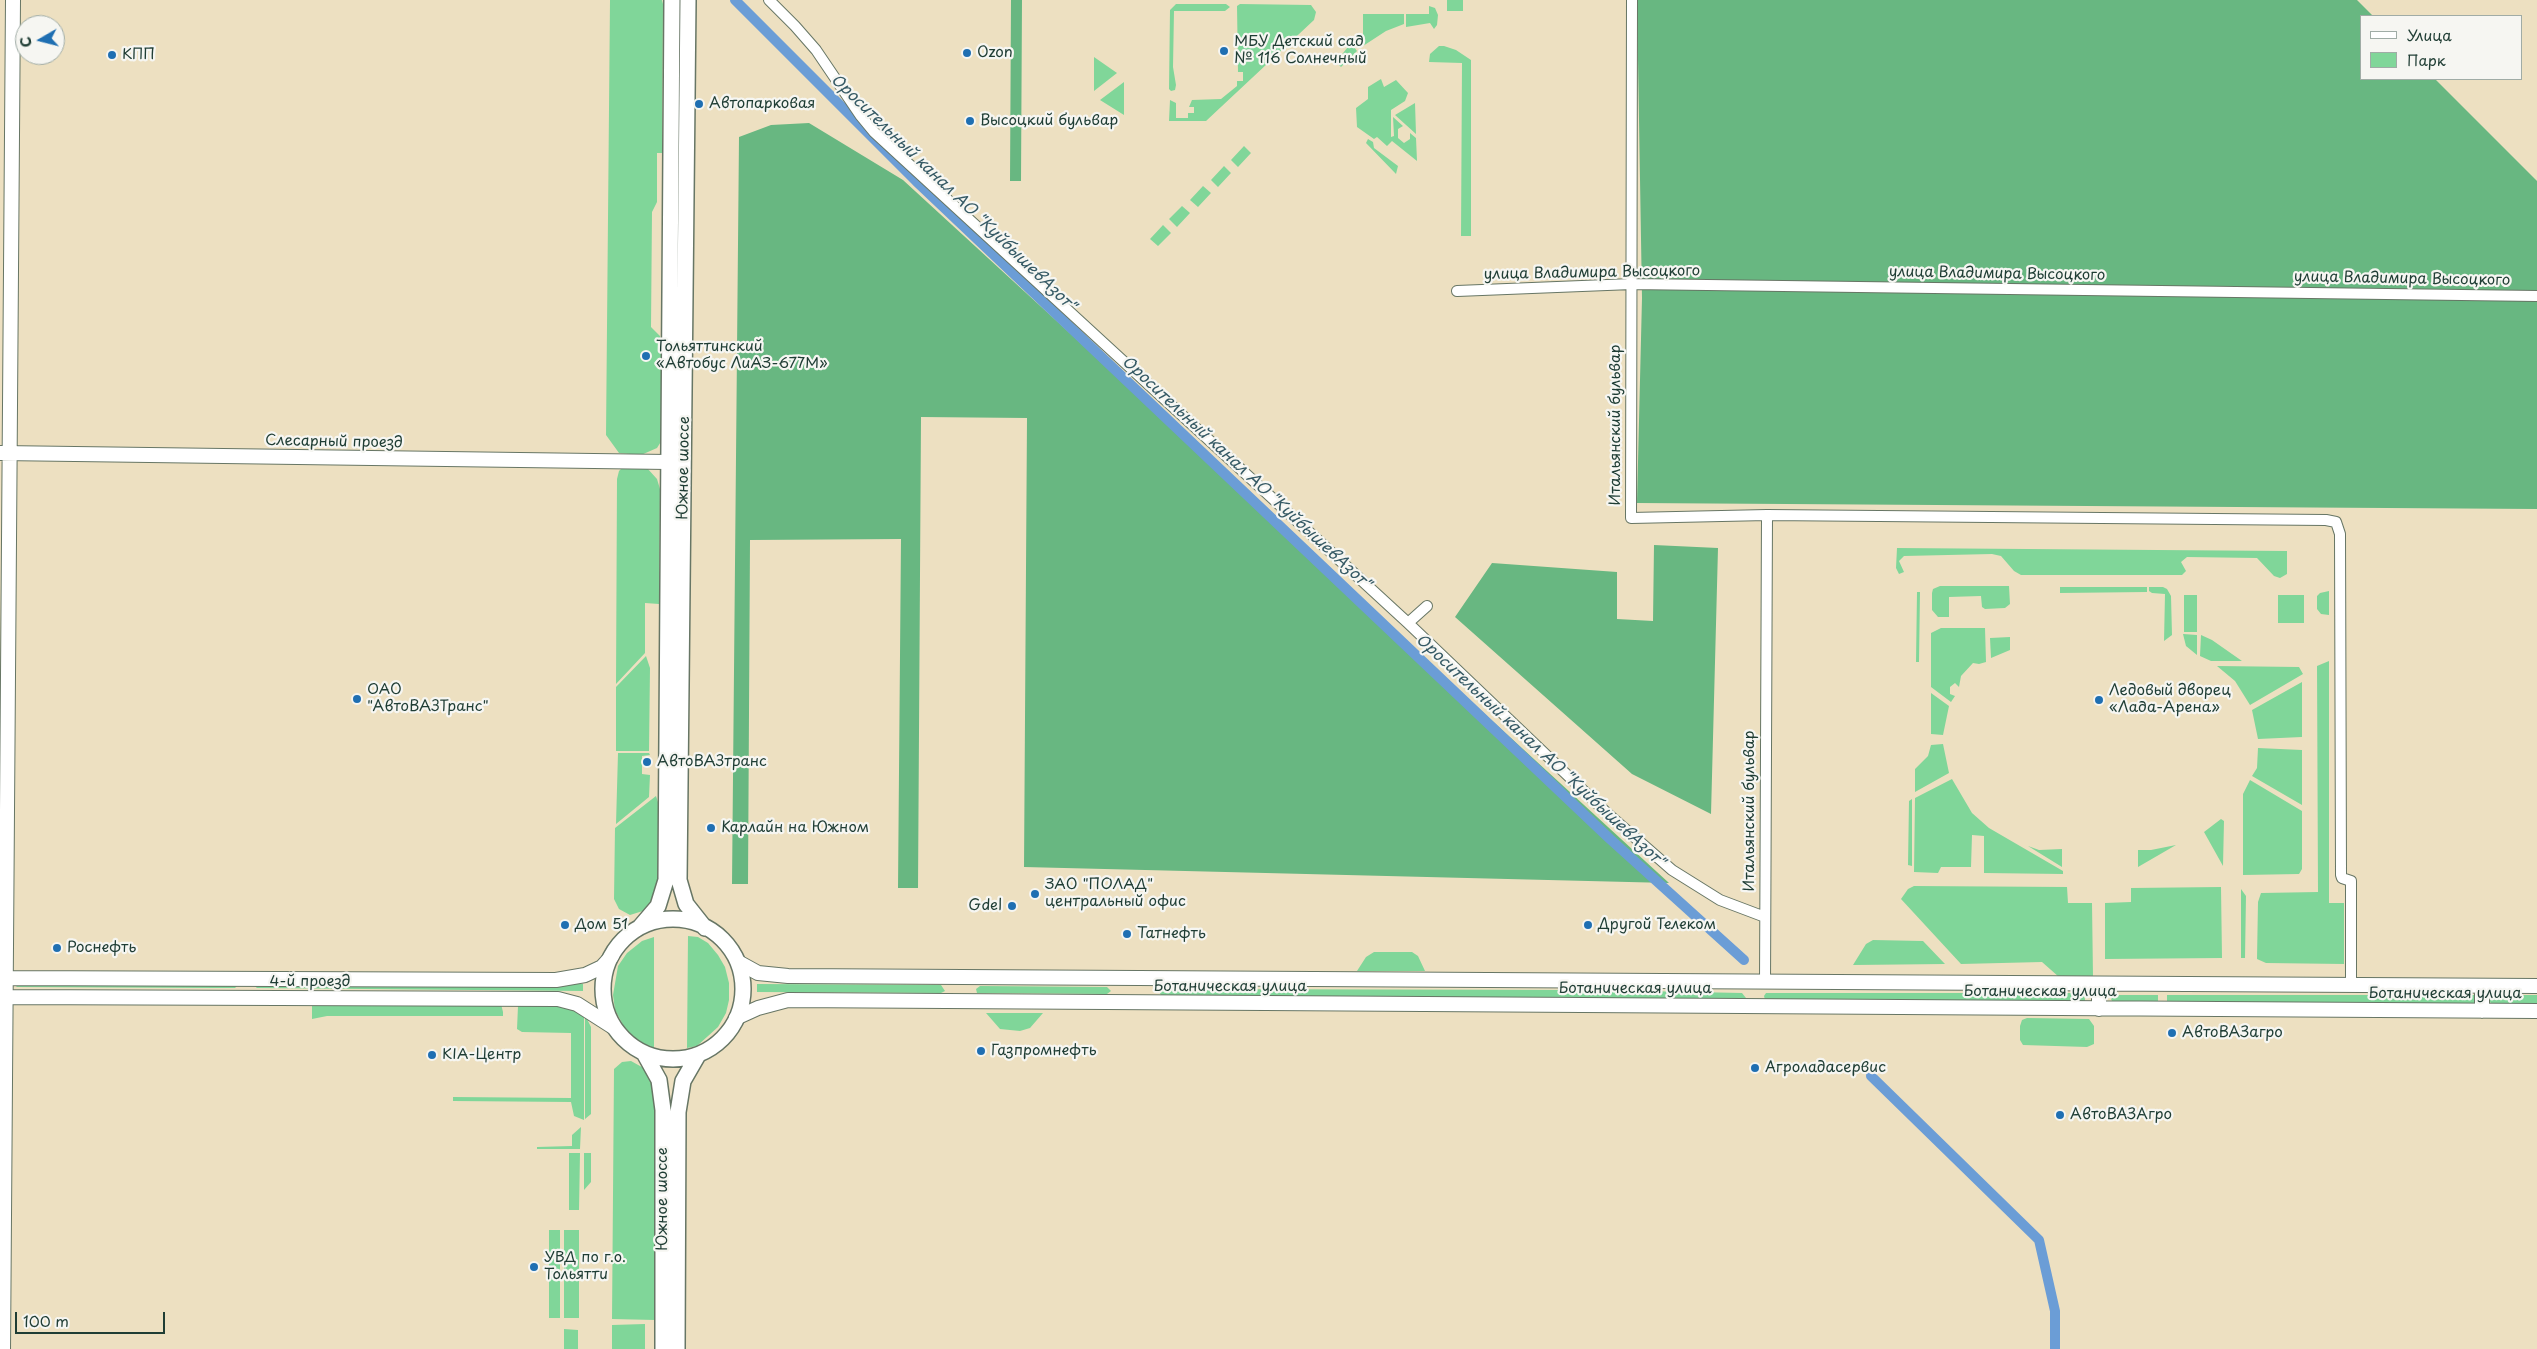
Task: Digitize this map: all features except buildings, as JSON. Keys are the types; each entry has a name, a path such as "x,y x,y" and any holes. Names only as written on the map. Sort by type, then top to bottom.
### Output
{"main road":[{"path":"3,1349 5,453 13,0"},
{"name":"Южное шоссе","path":"640,927 658,906 666,880 672,0"},
{"name":"Южное шоссе","path":"688,0 679,880 686,904 705,928"},
{"name":"Слесарный проезд","path":"5,453 668,462"},
{"path":"672,919 688,921 705,928 717,937 738,962 742,991 736,1018 721,1039 698,1055 670,1058 644,1053 627,1042 613,1027 604,1001 605,975 612,956 626,937 640,927 672,919"},
{"name":"4-й проезд","path":"3,978 556,980 585,975 602,967 612,956"},
{"name":"Ботаническая улица","path":"738,962 758,973 788,976 2537,986"},
{"path":"965,978 965,1002"},
{"path":"1132,979 1132,1002"},
{"path":"1753,1006 1759,982"},
{"path":"2099,984 2099,1008"},
{"path":"2482,986 2482,1011"},
{"name":"4-й проезд","path":"3,997 558,999 577,1004 613,1027"},
{"name":"Ботаническая улица","path":"736,1018 758,1008 788,1000 2537,1011"},
{"name":"Южное шоссе","path":"644,1053 659,1080 663,1110 663,1349"},
{"name":"Южное шоссе","path":"678,1349 678,1112 683,1081 698,1055"}],"street":[{"path":"768,0 816,50 860,115 874,132 1408,623 1608,814 1672,870 1720,900 1765,917"},
{"name":"Итальянский бульвар","path":"1632,0 1631,518 1767,515 1765,917 1759,982"},
{"name":"улица Владимира Высоцкого","path":"1457,291 1632,284 2537,296"},
{"path":"1767,515 2326,520 2336,522 2340,534 2341,875 2342,878 2351,881 2351,985"},
{"path":"1408,623 1426,606"}],"green space":[{"path":"610,0 662,0 663,4 662,153 657,153 657,202 652,212 651,327 660,336 662,346 662,440 657,448 641,455 619,453 606,435"},
{"path":"1011,0 1022,0 1021,181 1010,181"},
{"path":"1447,0 1463,0 1463,11 1447,11"},
{"path":"1637,0 2357,0 2372,15 2360,15 2360,80 2436,80 2537,181 2537,509 1637,503 1642,298"},
{"path":"1176,4 1226,4 1230,7 1225,11 1174,11 1173,67 1176,85 1175,90 1171,91 1169,89 1170,10"},
{"path":"1240,4 1311,5 1316,12 1314,20 1206,121 1169,121 1170,100 1176,103 1176,118 1188,118 1188,113 1194,113 1194,107 1189,107 1192,100 1221,99 1237,86 1237,81 1243,81 1243,72 1238,72 1237,6"},
{"path":"1429,6 1435,8 1438,15 1437,25 1434,29 1430,23 1406,27 1406,14 1429,14"},
{"path":"1363,14 1404,14 1404,24 1386,31 1363,46"},
{"path":"1351,43 1357,51 1341,67 1336,62"},
{"path":"1439,46 1456,50 1471,60 1471,236 1461,236 1462,63 1429,62 1430,54"},
{"path":"1094,57 1117,73 1094,91"},
{"path":"1381,79 1384,87 1396,80 1408,93 1405,101 1391,110 1391,137 1394,136 1393,117 1403,126 1398,129 1398,138 1404,143 1410,139 1410,133 1416,138 1417,161 1392,141 1387,146 1377,137 1374,139 1357,127 1356,108 1368,99 1368,87"},
{"path":"1124,82 1124,115 1100,100"},
{"path":"1415,103 1416,134 1395,115"},
{"path":"809,123 903,180 1669,883 1024,867 1027,418 921,417 918,888 898,888 901,539 750,540 748,884 732,884 739,137 771,125"},
{"path":"1368,139 1373,142 1374,148 1398,166 1396,174 1366,143"},
{"path":"1244,146 1251,153 1238,167 1231,160"},
{"path":"1224,166 1231,173 1218,187 1211,180"},
{"path":"1203,186 1211,193 1198,207 1190,200"},
{"path":"1182,206 1190,213 1177,227 1169,219"},
{"path":"1163,225 1171,233 1158,246 1150,239"},
{"path":"623,467 647,468 657,479 660,489 659,604 645,603 645,653 616,684 617,479 619,471"},
{"path":"1654,545 1718,548 1711,814 1632,774 1455,617 1492,563 1617,572 1617,619 1653,621"},
{"path":"1897,548 2287,551 2287,574 2280,578 2274,576 2257,558 2187,557 2181,562 2186,571 2182,575 2021,575 2014,571 2001,556 1992,554 1904,556 1899,561 1904,572 1899,574 1896,568"},
{"path":"1940,586 2009,586 2010,604 2005,608 1985,609 1982,607 1981,596 1949,597 1949,617 1938,617 1932,610 1932,593 1933,589"},
{"path":"2060,587 2147,587 2147,592 2060,593"},
{"path":"2149,587 2163,587 2167,589 2171,596 2172,635 2164,641 2165,594 2152,593 2149,591"},
{"path":"2329,591 2329,615 2321,614 2317,609 2317,596 2320,593"},
{"path":"1917,592 1920,592 1919,662 1916,662"},
{"path":"2184,595 2197,595 2197,632 2184,632"},
{"path":"2278,595 2304,595 2304,623 2278,623"},
{"path":"1941,628 1985,628 1986,662 1973,663 1961,676 1959,687 1955,683 1950,687 1950,694 1955,696 1951,702 1931,687 1931,633"},
{"path":"2183,634 2197,635 2197,655 2186,646"},
{"path":"2201,635 2212,640 2242,661 2211,661 2200,656"},
{"path":"2010,637 2010,650 1991,658 1990,638"},
{"path":"646,656 650,668 649,751 616,751 616,687"},
{"path":"2329,661 2329,903 2344,903 2344,964 2266,963 2257,959 2258,902 2261,893 2318,892 2317,666"},
{"path":"2217,666 2299,667 2303,674 2250,705 2235,681"},
{"path":"2302,682 2302,737 2258,739 2252,710"},
{"path":"1931,693 1949,706 1943,735 1931,734"},
{"path":"1943,744 1949,773 1915,792 1915,769 1928,756 1931,745"},
{"path":"2258,748 2302,750 2302,805 2252,776 2257,768"},
{"path":"618,753 649,753 650,755 642,756 642,774 650,775 649,797 616,824"},
{"path":"1952,779 1972,813 1989,828 2063,871 2063,874 1984,873 1984,836 1972,835 1971,867 1941,867 1938,873 1914,872 1915,798"},
{"path":"2250,780 2302,811 2302,869 2299,874 2243,875 2243,794"},
{"path":"656,796 658,802 658,878 654,897 646,910 630,915 619,909 614,899 615,828"},
{"path":"1912,799 1912,866 1908,865 1909,801"},
{"path":"2221,819 2224,821 2223,866 2204,832"},
{"path":"2176,845 2138,867 2138,850 2151,850"},
{"path":"2028,846 2039,850 2062,849 2062,867"},
{"path":"1914,886 2067,887 2068,903 2092,903 2093,977 2059,977 2042,962 1961,964 1901,899 1908,889"},
{"path":"2221,887 2222,958 2105,959 2105,903 2131,902 2131,888"},
{"path":"2241,889 2246,896 2245,958 2241,958"},
{"path":"688,936 698,937 708,943 718,955 725,967 729,983 729,1000 726,1013 718,1027 697,1046 687,1048"},
{"path":"654,937 654,1048 640,1044 628,1034 615,1010 613,995 618,966 627,953 642,941"},
{"path":"1873,940 1923,941 1945,964 1853,965 1866,944"},
{"path":"1374,952 1412,952 1418,956 1425,971 1357,971 1366,957"},
{"path":"257,981 583,984 583,991 257,988 252,984"},
{"path":"14,984 238,985 235,988 216,988 17,987"},
{"path":"757,984 941,985 945,991 941,993 757,992"},
{"path":"980,986 1107,987 1111,991 1107,994 977,993 976,989"},
{"path":"1162,989 1595,990 1742,993 1746,1000 1267,996 1164,997 1160,994"},
{"path":"1766,993 2079,993 2083,994 2085,1001 1765,1000 1764,996"},
{"path":"2115,995 2158,995 2158,1004 2113,1003 2111,999"},
{"path":"2167,995 2476,996 2475,1004 2167,1004"},
{"path":"2495,995 2537,995 2537,1006 2492,1005 2489,1000"},
{"path":"558,1002 584,1014 584,1120 574,1116 571,1102 453,1101 453,1097 571,1098 571,1033 522,1032 517,1029 518,1006"},
{"path":"312,1003 501,1004 503,1016 327,1016 312,1019"},
{"path":"986,1013 1043,1013 1030,1028 1020,1031 1000,1029"},
{"path":"585,1015 591,1027 591,1114 585,1119"},
{"path":"2027,1018 2089,1019 2094,1026 2094,1044 2087,1047 2023,1045 2020,1040 2020,1026 2022,1020"},
{"path":"631,1061 649,1071 657,1097 655,1320 612,1319 614,1069 622,1062"},
{"path":"581,1127 580,1149 537,1149 537,1147 572,1146 572,1135"},
{"path":"569,1153 580,1153 579,1210 569,1210"},
{"path":"584,1153 591,1153 591,1182 584,1190"},
{"path":"549,1230 560,1230 560,1318 549,1318"},
{"path":"564,1230 579,1230 579,1318 564,1318"},
{"path":"645,1324 645,1349 612,1349 612,1325"},
{"path":"564,1329 578,1330 578,1349 564,1349"}],"waterway":[{"name":"Оросительный канал АО \"КуйбышевАзот\"","path":"735,0 916,181 1610,839 1744,960"},
{"name":"Оросительный канал АО \"КуйбышевАзот\"","path":"1871,1076 2039,1240 2055,1311 2055,1349"}],"place":[{"name":"МБУ Детский сад № 116 Солнечный","path":"1224,51"},
{"name":"Ozon","path":"967,53"},
{"name":"КПП","path":"112,55"},
{"name":"Автопарковая","path":"699,104"},
{"name":"Высоцкий бульвар","path":"970,121"},
{"name":"Тольяттинский «Автобус ЛиАЗ-677М»","path":"646,356"},
{"name":"ОАО \"АвтоВАЗТранс\"","path":"357,699"},
{"name":"Ледовый дворец «Лада-Арена»","path":"2099,700"},
{"name":"АвтоВАЗтранс","path":"647,762"},
{"name":"Карлайн на Южном","path":"711,828"},
{"name":"ЗАО \"ПОЛАД\" центральный офис","path":"1035,894"},
{"name":"Gdel","path":"1012,906"},
{"name":"Дом 51","path":"565,925"},
{"name":"Другой Телеком","path":"1588,925"},
{"name":"Татнефть","path":"1127,934"},
{"name":"Роснефть","path":"57,948"},
{"name":"АвтоВАЗагро","path":"2172,1033"},
{"name":"Газпромнефть","path":"981,1051"},
{"name":"KIA-Центр","path":"432,1055"},
{"name":"Агроладасервис","path":"1755,1068"},
{"name":"АвтоВАЗАгро","path":"2060,1115"},
{"name":"УВД по г.о. Тольятти","path":"534,1267"}]}
